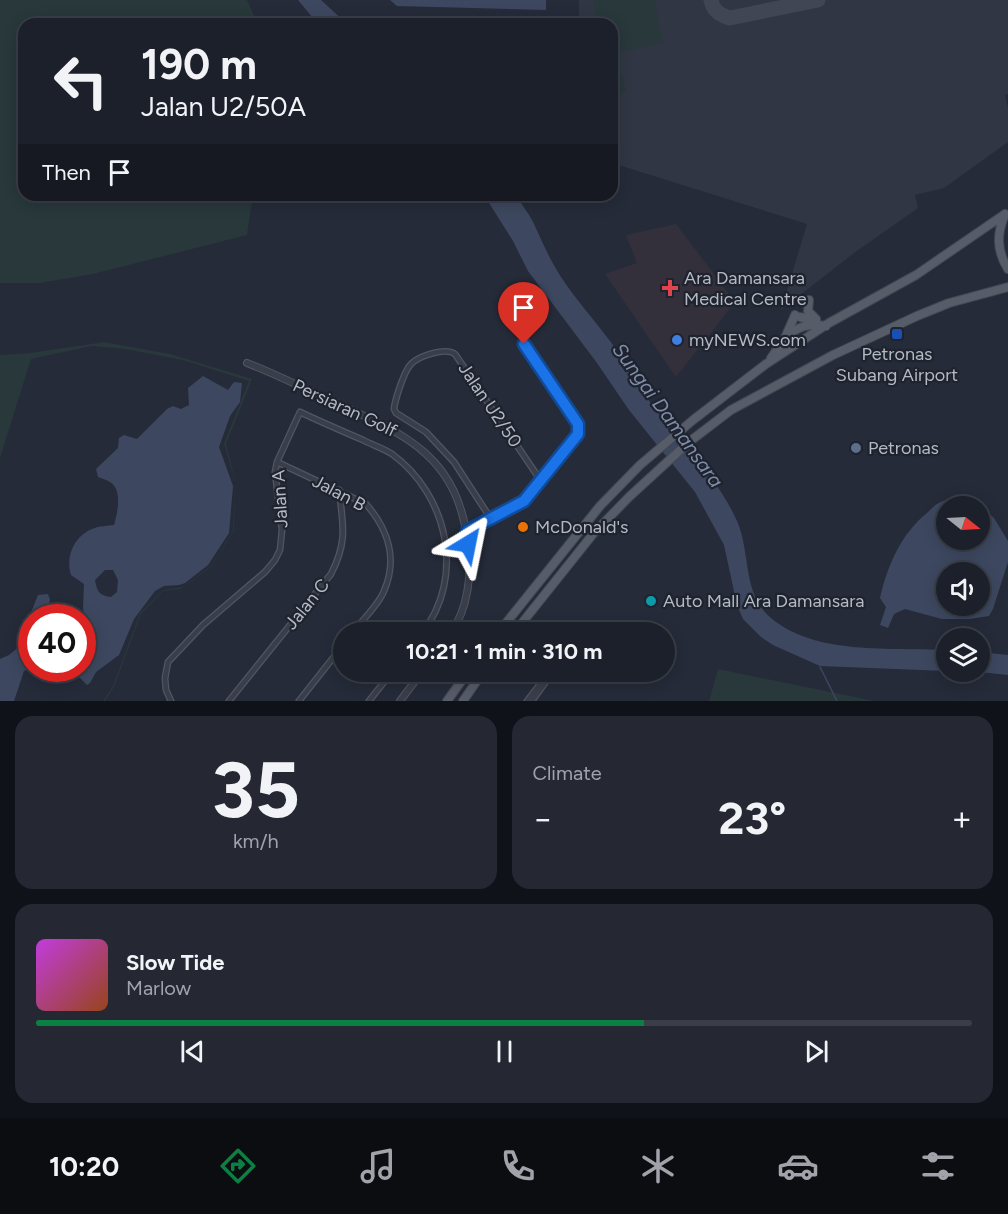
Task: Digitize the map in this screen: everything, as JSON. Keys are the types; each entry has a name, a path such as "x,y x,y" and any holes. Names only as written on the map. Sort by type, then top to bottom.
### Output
{"main road":[{"path":"1007,212 1000,227 998,241 1000,255 1008,269"},
{"path":"507,622 600,506 640,465 693,420 766,364 824,324 916,275 1007,212"},
{"path":"523,622 593,534 651,476 703,430 731,410 842,351 949,303 1008,287"},
{"path":"809,300 810,315 824,324"},
{"path":"766,364 798,316 824,324"},
{"path":"785,338 804,325 824,324"},
{"path":"447,701 461,682"},
{"path":"463,701 476,682"}],"street":[{"path":"467,531 524,501 574,439 578,429 575,420 524,344"},
{"name":"Jalan U2/50","path":"491,519 454,462 426,432 396,413 394,409 405,374 413,362 442,350 455,354 541,481"},
{"name":"Persiaran Golf","path":"247,363 403,435 435,462 448,479 457,497 467,531 470,556 469,577 461,615 457,622"},
{"name":"Jalan A","path":"171,701 166,690 165,678 166,667 174,653 265,572 275,561 280,550 282,530 275,471 300,412 390,453 404,464 423,485 436,506 445,537 447,560 445,586 430,622"},
{"name":"Jalan B","path":"277,462 366,504 387,534 391,555 390,574 384,593 361,622"},
{"name":"Jalan C","path":"229,701 336,565 344,531 339,490"},
{"path":"299,701 333,658"},
{"path":"369,701 384,682"},
{"path":"400,701 414,682"},
{"path":"529,701 543,682"}],"shaded area":[{"path":"0,0 247,0 255,18 18,18 18,201 252,201 247,235 93,274 40,283 0,283"},
{"path":"579,0 1008,0 1008,94 1005,95 1008,108 1008,142 944,188 915,195 918,208 854,253 781,310 807,224 618,165 618,18 579,18"},
{"path":"594,0 654,0 663,43 618,52 618,18 596,18"},
{"path":"622,74 626,92 618,94 618,75"},
{"name":"Ara Damansara Medical Centre","path":"676,224 735,302 676,377 605,274 637,263 626,235"},
{"path":"104,342 170,354 252,379 226,444 235,481 224,444 249,381 183,360 125,349 92,346 31,359 0,458 0,355"},
{"path":"235,482 234,531 211,567 180,589 163,591 141,614 114,687 103,701 113,686 140,613 163,590 182,587 211,566 233,531"},
{"path":"718,669 875,701 709,701"}],"water":[{"path":"298,0 321,0 340,18 313,18"},
{"path":"390,0 546,0 546,10 397,6"},
{"path":"488,201 520,201 566,285 611,342 650,403 716,485 737,521 755,597 771,618 789,630 810,639 832,644 879,649 936,650 936,671 820,666 773,645 761,637 743,619 737,605 724,545 695,492 629,410 528,271 513,241"},
{"path":"203,376 228,390 234,382 242,383 240,402 230,416 219,447 233,486 229,533 208,565 185,583 164,586 155,591 134,619 119,655 96,672 96,604 83,604 84,584 71,575 69,560 73,547 82,535 97,527 114,525 118,501 117,491 114,485 98,477 96,469 118,448 119,438 124,435 137,439 167,409 173,406 181,409 189,405 188,388","holes":["105,570 113,570 118,580 117,592 111,597 104,596 98,590 95,580"]},
{"path":"935,506 936,550 990,550 990,515 1008,541 1008,562 993,609 990,614 990,562 936,562 936,616 989,616 942,619 905,609 894,614 888,628 880,625 886,607 880,598 887,573 897,551 910,530"},
{"path":"48,594 49,604 34,604 38,595"},
{"path":"18,648 18,682 20,682 14,701 0,701 0,659"},
{"path":"990,653 1008,655 1008,675 990,673"}],"waterway":[{"path":"820,667 837,701"}],"taxiway":[{"path":"711,0 718,12 730,18 818,0"}],"place":[{"name":"Ara Damansara Medical Centre","path":"670,288"},
{"name":"Petronas Subang Airport","path":"897,334"},
{"name":"myNEWS.com","path":"677,340"},
{"name":"Petronas","path":"856,448"},
{"name":"McDonald's","path":"523,527"},
{"name":"Auto Mall Ara Damansara","path":"651,601"}],"route":[{"path":"468,544 467,531 524,501 578,434 578,424 524,344"}],"water label":[{"name":"Sungai Damansara","path":"668,415"}]}
